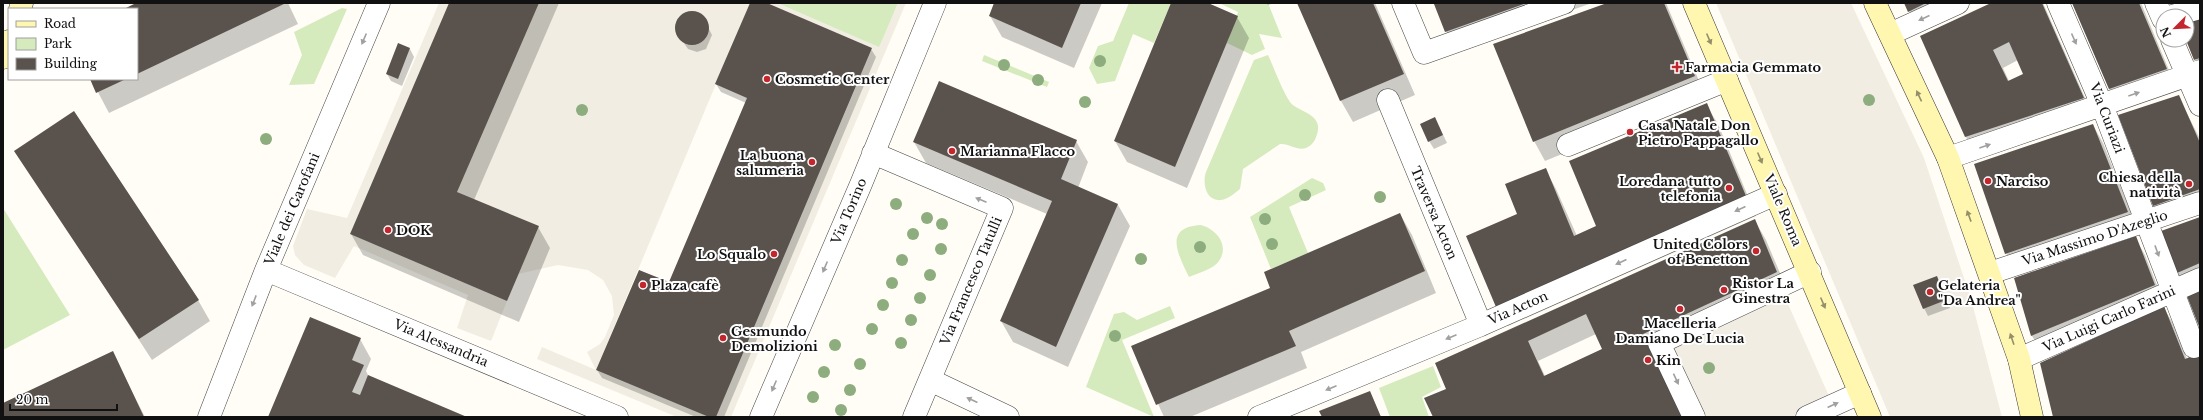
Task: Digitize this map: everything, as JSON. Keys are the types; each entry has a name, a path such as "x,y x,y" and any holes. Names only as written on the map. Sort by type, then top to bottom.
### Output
{"street":[{"name":"Viale dei Garofani","path":"209,417 266,270 379,3"},
{"name":"Via Torino","path":"761,417 935,3"},
{"path":"1403,3 1424,53 1564,3"},
{"name":"Viale Roma","path":"1694,3 1810,272 1870,417"},
{"path":"1875,3 1948,158 1990,273 2019,359 2032,417"},
{"path":"1890,34 1958,3"},
{"name":"Via Curiazi","path":"2058,3 2102,105 2194,347"},
{"path":"3,58 8,44"},
{"path":"2177,48 2194,73 2200,105"},
{"path":"1948,158 2194,73"},
{"path":"1568,145 1727,80"},
{"name":"Traversa Acton","path":"1388,100 1480,325"},
{"name":"Via Francesco Tatulli","path":"873,153 1002,208 914,417"},
{"name":"Via Acton","path":"1259,417 1301,409 1480,325 1776,194"},
{"name":"Via Massimo D'Azeglio","path":"1990,273 2200,203"},
{"name":"Via Alessandria","path":"266,270 617,417"},
{"path":"1694,417 1659,343 1810,272"},
{"name":"Via Luigi Carlo Farini","path":"2019,359 2200,279"},
{"path":"930,380 1008,417"},
{"path":"1806,417 1860,392"}],"green space":[{"path":"777,3 898,3 880,48"},
{"path":"1129,3 1171,3 1154,43 1133,34 1115,81 1097,84 1089,68 1098,46 1113,41"},
{"path":"1219,3 1268,3 1282,38 1259,34 1265,49 1252,55 1227,43 1238,12"},
{"path":"342,8 347,9 314,84 289,85 302,55 294,32"},
{"path":"984,55 1049,82 1047,87 982,61"},
{"path":"1268,55 1290,102 1314,118 1317,123 1318,129 1315,139 1310,146 1303,149 1280,144 1243,169 1240,189 1231,196 1221,200 1216,200 1206,191 1206,172 1254,60"},
{"path":"1312,178 1323,183 1326,190 1289,207 1308,253 1271,269 1250,217"},
{"path":"3,208 70,315 3,350"},
{"path":"1201,225 1212,230 1220,238 1223,249 1222,255 1217,264 1189,277 1178,252 1177,237 1181,231 1189,227"},
{"path":"1170,306 1175,318 1122,340 1154,417 1086,387 1114,314 1124,312 1137,320"},
{"path":"1433,366 1441,387 1422,397 1429,417 1390,417 1379,388"}],"shaded area":[{"path":"439,3 449,3 350,234 507,301 491,341 457,328 468,295 354,246 335,278 304,265 295,255 293,246 307,209 347,218"},
{"path":"539,3 750,3 596,370 587,352 600,344 605,337 614,315 612,296 603,280 588,270 558,265 518,274 539,226 457,192"},
{"path":"767,3 777,3 879,47 898,3 906,3 731,417 716,417 872,49"},
{"path":"1716,3 1851,3 1924,158 1971,299 2002,417 1890,417"},
{"path":"1780,286 1833,405 1807,417 1694,417 1659,343"},
{"path":"542,347 709,417 677,417 537,359"}],"building":[{"path":"136,3 286,3 138,74 138,8 126,8"},
{"path":"449,3 539,3 457,192 539,226 507,301 350,234"},
{"path":"750,3 767,3 872,48 716,417 709,417 596,370 639,270 669,282 747,98 715,84"},
{"path":"994,3 1081,3 1062,48 989,16"},
{"path":"1171,3 1208,3 1238,16 1175,167 1114,141"},
{"path":"1297,3 1373,3 1404,74 1340,101"},
{"path":"1527,3 1445,32 1434,4"},
{"path":"1607,3 1664,3 1695,76 1533,142 1493,44"},
{"path":"1904,3 1926,3 1908,12"},
{"path":"1991,3 2042,3 2084,98 1965,137 1920,36","holes":["2009,42 2023,74 2008,81 1993,50"]},
{"path":"2072,3 2139,3 2155,41 2155,48 2158,48 2167,69 2109,89"},
{"path":"692,11 704,16 709,28 704,40 692,45 680,40 675,28 680,16"},
{"path":"2200,17 2200,58 2194,60 2189,48 2195,48 2195,19"},
{"path":"398,43 410,48 398,79 386,74"},
{"path":"90,80 124,80 96,93"},
{"path":"939,81 1077,140 1061,179 1118,204 1056,347 1000,321 1052,201 913,142"},
{"path":"2179,95 2200,143 2200,189 2153,206 2118,115"},
{"path":"1707,103 1746,196 1496,307 1466,236 1517,214 1505,184 1546,168 1574,236 1596,226 1569,161"},
{"path":"74,111 199,300 139,339 14,151"},
{"path":"1435,117 1443,135 1428,142 1420,124"},
{"path":"2093,124 2128,212 2005,254 1974,164"},
{"path":"1400,213 1425,271 1289,331 1296,346 1156,405 1131,346 1270,288 1264,272"},
{"path":"2200,217 2200,263 2177,273 2161,231"},
{"path":"1755,219 1777,272 1643,334 1682,417 1433,417 1424,398 1446,389 1435,363","holes":["1586,314 1602,349 1544,376 1528,341"]},
{"path":"2136,236 2155,285 2031,336 2014,278"},
{"name":"Gelateria \"Da Andrea\"","path":"1937,276 1946,300 1923,309 1913,285"},
{"path":"2200,290 2200,329 2187,296"},
{"path":"2164,306 2185,359 2200,353 2200,417 2053,417 2040,363"},
{"path":"310,317 361,338 352,360 364,365 352,392 360,395 368,375 467,417 268,417"},
{"path":"113,351 144,417 3,417 3,403"},
{"path":"1370,391 1381,417 1322,417 1319,411"}],"place":[{"name":"Farmacia Gemmato","path":"1677,67"},
{"name":"Cosmetic Center","path":"767,79"},
{"name":"Casa Natale Don Pietro Pappagallo","path":"1630,132"},
{"name":"Marianna Flacco","path":"952,151"},
{"name":"La buona salumeria","path":"812,162"},
{"name":"Narciso","path":"1988,181"},
{"name":"Chiesa della natività","path":"2189,184"},
{"name":"Loredana tutto telefonia","path":"1729,188"},
{"name":"DOK","path":"388,230"},
{"name":"United Colors of Benetton","path":"1756,251"},
{"name":"Lo Squalo","path":"774,254"},
{"name":"Plaza cafè","path":"643,285"},
{"name":"Ristor La Ginestra","path":"1724,290"},
{"name":"Gelateria \"Da Andrea\"","path":"1930,292"},
{"name":"Macelleria Damiano De Lucia","path":"1680,309"},
{"name":"Gesmundo Demolizioni","path":"723,338"},
{"name":"Kin","path":"1648,360"}]}
